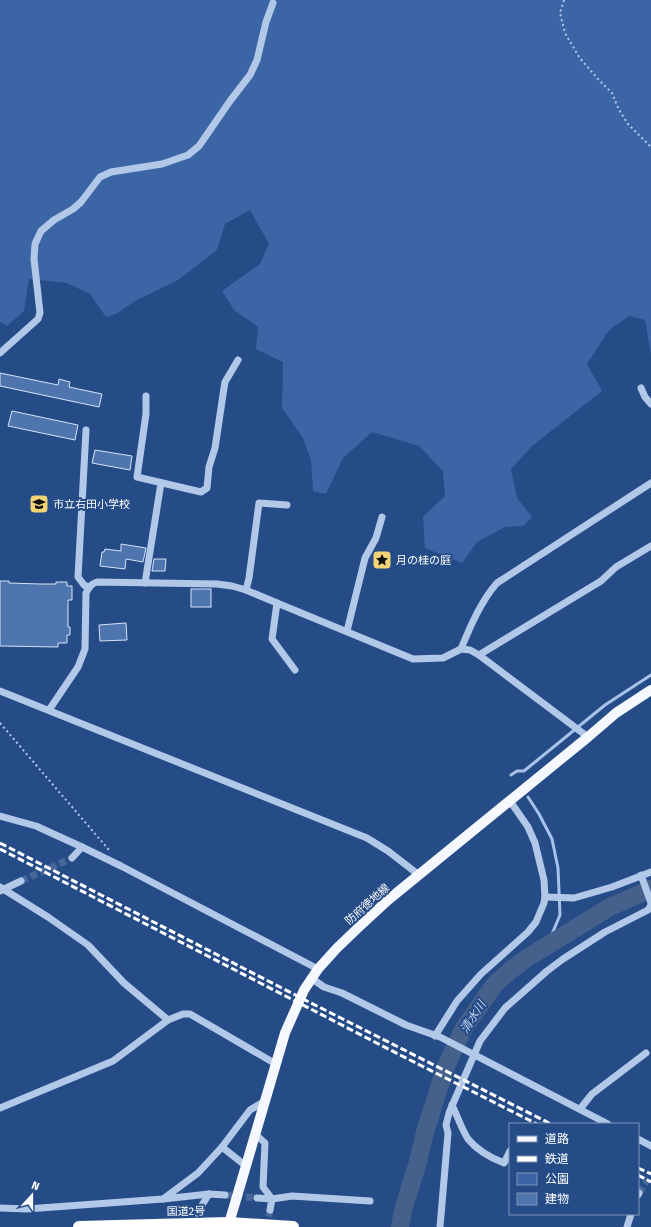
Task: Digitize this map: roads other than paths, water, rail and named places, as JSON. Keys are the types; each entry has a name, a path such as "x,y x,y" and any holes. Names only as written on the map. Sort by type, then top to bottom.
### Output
{"highway":[{"name":"国道2号","path":"79,1227 229,1225 293,1227"}],"main road":[{"name":"防府徳地線","path":"229,1225 285,1033 304,990 318,969 388,900 616,713 651,690"}],"street":[{"path":"0,353 38,319 40,313 34,259 35,244 41,231 54,220 73,210 100,177 111,172 162,164 188,155 199,146 250,75 257,60 266,22 273,3"},
{"path":"146,396 146,414 137,477 201,492 207,488 209,467 215,448 224,388 238,360"},
{"path":"641,388 645,397 651,404"},
{"path":"86,430 78,577 88,587"},
{"path":"145,583 161,483"},
{"path":"461,649 478,612 497,583 651,483"},
{"path":"246,590 259,503 287,505"},
{"path":"347,631 365,558 376,538 382,517"},
{"path":"479,655 601,581 616,567 651,546"},
{"path":"49,710 78,667 85,649 86,598 88,587 97,582 217,584 246,590 413,659 443,658 461,649 470,650 479,655 588,737"},
{"path":"277,603 272,640 296,670"},
{"path":"0,691 367,838 388,851 419,875"},
{"path":"438,1037 457,1001 481,974 528,932 536,922 544,903 544,880 535,842 528,827 510,801"},
{"path":"0,816 36,826 82,847 318,969"},
{"path":"72,858 82,847"},
{"path":"545,897 574,898 612,887 651,872"},
{"path":"440,1227 448,1132 446,1125 470,1053 505,1008 547,971 605,932 648,910 651,904 641,875"},
{"path":"1,889 21,881"},
{"path":"1,889 48,917 88,945 124,983 168,1020"},
{"path":"311,978 324,987 342,993 406,1025 438,1037 606,1123"},
{"path":"0,1108 112,1061 168,1020 182,1014 190,1014 276,1064"},
{"path":"580,1109 592,1094 646,1053"},
{"path":"163,1199 198,1174 222,1147 250,1110 265,1101"},
{"path":"452,1105 468,1138 479,1150 504,1163 509,1153"},
{"path":"255,1134 265,1143 263,1187 272,1199 270,1210"},
{"path":"639,1140 651,1146"},
{"path":"222,1147 246,1166"},
{"path":"197,1214 209,1194"},
{"path":"0,1208 27,1208 163,1199 209,1194 225,1195"},
{"path":"257,1198 272,1199 292,1196 370,1201"},
{"path":"627,1227 631,1215"}],"waterway":[{"path":"511,775 517,771 524,771 605,705 651,675"},
{"path":"528,797 552,839 558,868 560,915 547,946"},
{"name":"清水川","path":"400,1227 403,1210 418,1162 425,1132 446,1066 464,1028 495,984 527,958 610,907 651,889"}],"tunnel":[{"path":"21,881 72,858"},
{"path":"639,1193 651,1175"},
{"path":"225,1195 257,1198"},
{"path":"267,1227 270,1210"}],"railway":[{"path":"0,843 311,1003 549,1123"},
{"path":"0,849 535,1123"},
{"path":"639,1168 651,1174"},
{"path":"639,1176 651,1182"}],"place":[{"name":"市立右田小学校","path":"39,504"},
{"name":"月の桂の庭","path":"382,560"}]}
